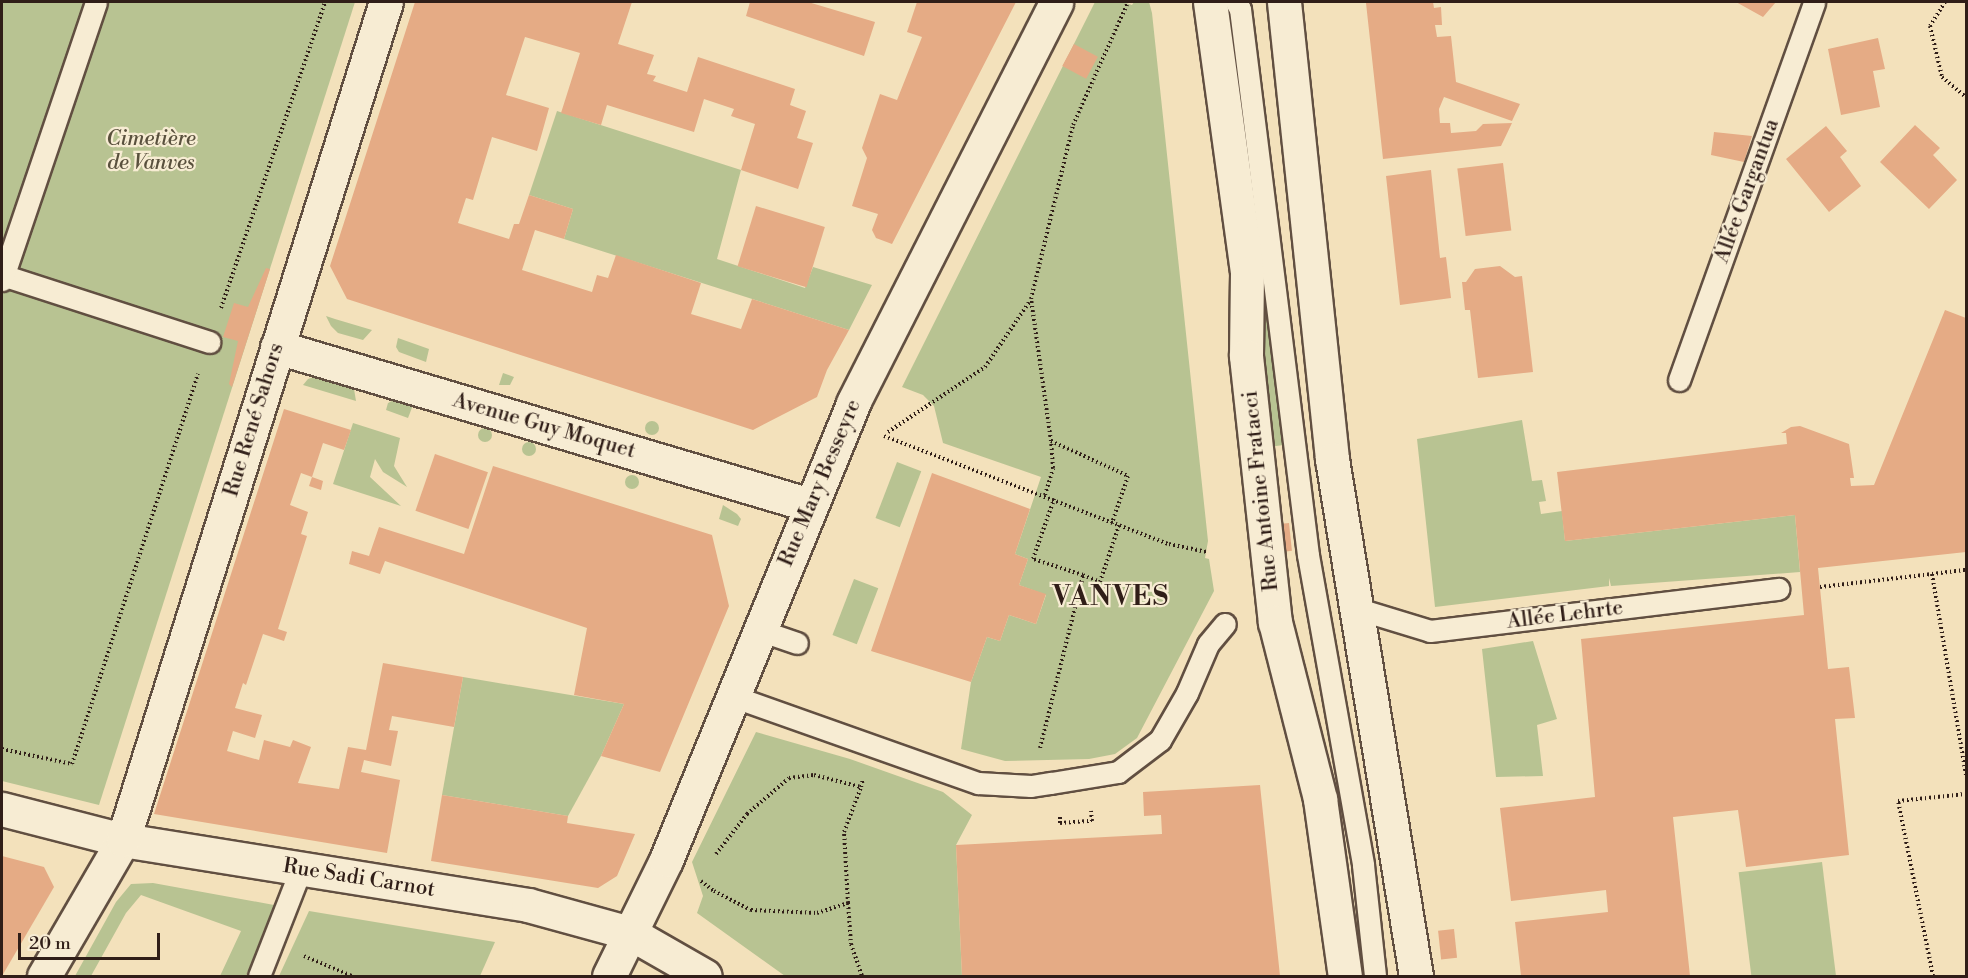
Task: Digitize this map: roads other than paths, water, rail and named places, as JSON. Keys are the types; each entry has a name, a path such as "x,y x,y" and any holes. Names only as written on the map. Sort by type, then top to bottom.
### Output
{"street":[{"name":"Rue René Sahors","path":"44,976 123,840 386,2"},
{"name":"Rue Mary Besseyre","path":"609,976 666,860 853,403 1056,2"},
{"name":"Rue Antoine Fratacci","path":"1210,2 1247,273 1246,356 1275,622 1320,799 1345,976"},
{"path":"1284,2 1332,459 1416,976"},
{"name":"Avenue Guy Moquet","path":"277,347 810,505"},
{"name":"Rue Sadi Carnot","path":"2,809 123,840 528,905 630,933 705,976"}],"lane":[{"path":"96,2 2,277 209,342"},
{"name":"Rue Antoine Fratacci","path":"1236,2 1240,9 1308,555 1363,864 1375,976"},
{"name":"Allée Gargantua","path":"1679,380 1814,2"},
{"name":"Allée Lehrte","path":"1355,608 1430,631 1778,589"},
{"path":"732,696 978,783 1031,786 1119,772 1160,740 1187,693 1208,644 1225,624"},
{"path":"759,630 796,643"},
{"path":"260,976 284,906 301,869"}],"district":[{"name":"VANVES","path":"1111,598"}],"park label":[{"name":"Cimetière de Vanves","path":"151,151"}]}
